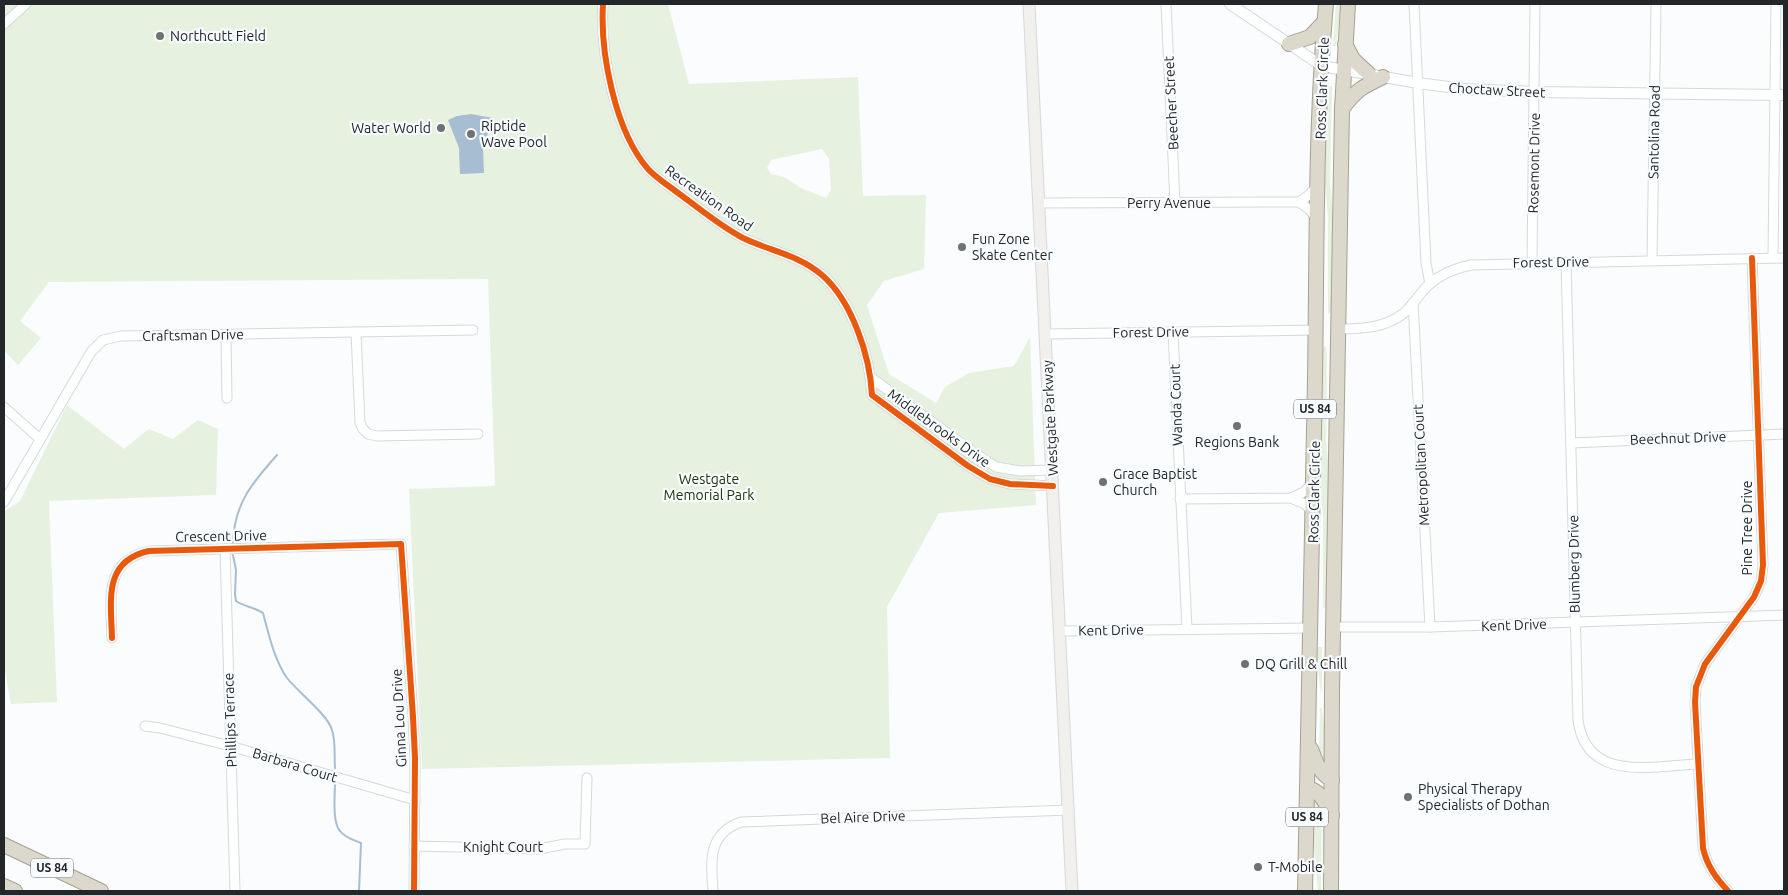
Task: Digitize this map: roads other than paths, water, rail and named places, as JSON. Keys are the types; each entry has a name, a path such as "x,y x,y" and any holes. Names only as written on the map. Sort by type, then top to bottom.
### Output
{"highway":[{"name":"Ross Clark Circle","path":"1306,891 1312,628 1318,185 1326,4"},
{"name":"Ross Clark Circle","path":"1331,891 1333,627 1342,109 1344,43 1348,4"},
{"path":"1289,44 1310,37 1324,22"},
{"path":"1342,109 1359,88 1376,76 1353,59 1344,43"},
{"path":"1316,300 1330,323 1338,329"},
{"path":"1316,330 1338,356"},
{"path":"1312,597 1322,616 1333,627"},
{"path":"1312,628 1333,654"},
{"path":"1309,743 1320,771 1325,777 1332,780"},
{"path":"1308,788 1315,790 1319,794 1332,815"},
{"name":"US 84","path":"4,845 101,891"},
{"path":"4,886 15,891"}],"main road":[{"name":"Westgate Parkway","path":"1029,4 1072,891"}],"street":[{"path":"4,24 26,4"},
{"name":"Recreation Road","path":"603,4 605,37 613,95 625,132 643,163 649,171 734,232 750,241 794,257 823,276 836,290 852,318 870,377 872,395"},
{"name":"Beecher Street","path":"1166,4 1176,203"},
{"name":"Choctaw Street","path":"1230,4 1322,66 1418,83 1464,89 1535,92 1780,95"},
{"path":"1414,4 1426,263 1430,284"},
{"name":"Rosemont Drive","path":"1532,263 1535,4"},
{"name":"Santolina Road","path":"1652,260 1656,4"},
{"path":"1773,258 1780,95 1776,4"},
{"path":"1318,185 1310,195 1299,202 1309,209 1318,220"},
{"name":"Perry Avenue","path":"1039,203 1299,202"},
{"name":"Pine Tree Drive","path":"1728,891 1714,876 1704,854 1695,702 1698,680 1706,664 1758,589 1762,570 1752,258"},
{"name":"Forest Drive","path":"1338,329 1356,329 1379,325 1404,313 1430,284 1448,272 1471,265 1784,258"},
{"name":"Blumberg Drive","path":"1566,262 1578,720 1583,739 1590,750 1605,762 1624,767 1698,764"},
{"name":"Metropolitan Court","path":"1413,304 1430,627"},
{"name":"Craftsman Drive","path":"4,502 91,352 103,340 121,336 473,330"},
{"name":"Forest Drive","path":"1046,334 1316,330"},
{"path":"356,332 360,423 365,432 378,436 478,434"},
{"name":"Wanda Court","path":"1173,332 1187,629"},
{"path":"226,334 227,398"},
{"name":"Middlebrooks Drive","path":"870,377 972,451 996,466 1020,471 1052,470"},
{"name":"Middlebrooks Drive","path":"872,395 968,466 990,479 1010,484 1053,486"},
{"path":"4,407 40,439"},
{"name":"Beechnut Drive","path":"1571,443 1784,434"},
{"path":"1180,499 1291,498 1304,492 1314,481"},
{"path":"1291,498 1304,504 1313,513"},
{"name":"Crescent Drive","path":"112,638 111,596 114,578 123,564 130,558 149,550 401,544"},
{"name":"Ginna Lou Drive","path":"401,544 413,717 415,800 414,891"},
{"name":"Phillips Terrace","path":"225,549 235,891"},
{"name":"Kent Drive","path":"1333,627 1430,627 1784,616"},
{"name":"Kent Drive","path":"1060,631 1312,628"},
{"name":"Barbara Court","path":"145,726 230,746 415,800"},
{"name":"Knight Court","path":"414,846 540,849 565,844 585,844 587,778"},
{"name":"Bel Aire Drive","path":"713,891 711,859 713,848 722,834 730,827 741,822 1069,810"}],"water":[{"name":"Riptide Wave Pool","path":"471,114 493,118 483,148 484,173 460,174 459,148 448,120 457,116"}],"waterway":[{"path":"233,543 234,529 241,505 252,485 277,455"},
{"path":"233,555 236,570 236,601 263,613 272,647 282,671 329,724 334,739 335,768"},
{"path":"335,783 334,808 337,827 344,835 361,843 359,891"}],"place":[{"name":"Northcutt Field","path":"160,36"},
{"name":"Water World","path":"441,128"},
{"name":"Riptide Wave Pool","path":"471,134"},
{"name":"Fun Zone Skate Center","path":"962,247"},
{"name":"Regions Bank","path":"1237,426"},
{"name":"Grace Baptist Church","path":"1103,482"},
{"name":"DQ Grill & Chill","path":"1245,664"},
{"name":"Physical Therapy Specialists of Dothan","path":"1408,797"},
{"name":"T-Mobile","path":"1258,867"}],"park label":[{"name":"Westgate Memorial Park","path":"709,488"}]}
